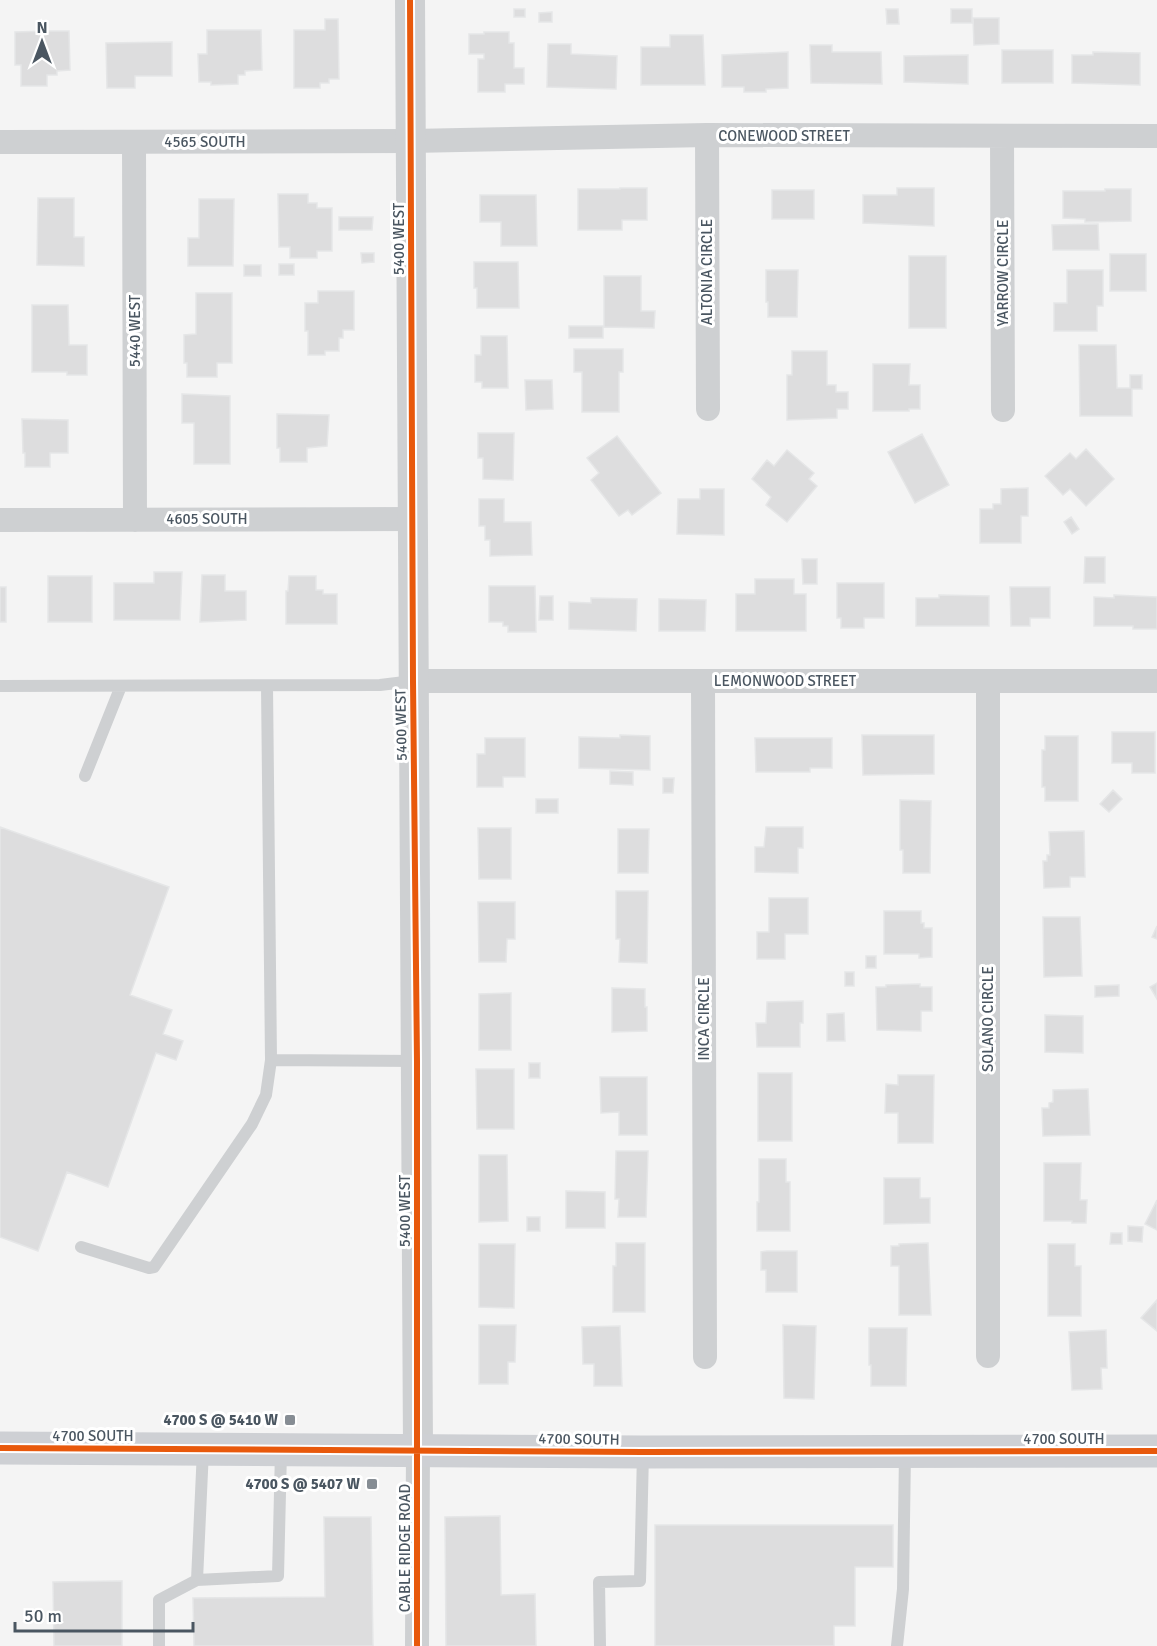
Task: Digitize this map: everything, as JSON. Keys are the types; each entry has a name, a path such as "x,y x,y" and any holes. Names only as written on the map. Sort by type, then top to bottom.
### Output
{"main road":[{"name":"4700 SOUTH","path":"0,1448 643,1452 1157,1450"}],"street":[{"name":"5400 WEST","path":"410,0 418,1449"},
{"name":"CONEWOOD STREET","path":"411,141 707,135 1157,136"},
{"name":"ALTONIA CIRCLE","path":"707,135 708,409"},
{"name":"YARROW CIRCLE","path":"1002,137 1003,410"},
{"name":"4565 SOUTH","path":"0,142 411,141"},
{"name":"5440 WEST","path":"134,142 135,520"},
{"name":"4605 SOUTH","path":"0,520 413,519"},
{"name":"LEMONWOOD STREET","path":"413,681 1157,681"},
{"name":"INCA CIRCLE","path":"703,681 705,1357"},
{"name":"SOLANO CIRCLE","path":"988,681 988,1356"},
{"name":"CABLE RIDGE ROAD","path":"417,1646 418,1449"}],"lane":[{"path":"0,686 380,685 413,681"},
{"path":"85,776 121,686"},
{"path":"81,1247 149,1268 159,1264 252,1124 266,1095 271,1060 267,686"},
{"path":"271,1060 417,1061"},
{"path":"198,1580 203,1449"},
{"path":"159,1646 159,1600 198,1580 278,1576 281,1449"},
{"path":"897,1646 903,1589 905,1451"},
{"path":"600,1646 599,1582 640,1581 643,1452"}],"building":[{"path":"514,9 525,9 525,17 514,17"},
{"path":"886,9 898,9 899,24 887,24"},
{"path":"951,9 972,9 972,23 951,23"},
{"path":"552,12 552,22 539,22 539,13"},
{"path":"973,18 999,18 999,44 974,45"},
{"path":"325,19 338,19 339,79 329,79 329,83 320,83 320,88 294,88 294,30 325,30"},
{"path":"207,30 261,30 262,70 245,71 245,75 238,75 238,84 211,85 211,82 199,82 198,54 207,54"},
{"path":"69,31 70,70 57,71 57,75 47,75 47,86 21,86 21,65 15,65 15,32"},
{"path":"484,32 509,32 509,43 514,43 514,68 524,68 524,84 505,84 505,92 478,92 478,59 484,59 484,54 469,54 469,34 484,34"},
{"path":"670,35 703,35 705,85 641,85 641,47 670,47"},
{"path":"172,42 172,76 135,76 135,88 107,88 106,43"},
{"path":"548,44 571,44 571,54 617,56 616,89 547,87"},
{"path":"810,45 832,45 832,52 881,52 882,84 811,83"},
{"path":"1002,50 1053,50 1053,83 1002,83"},
{"path":"788,52 788,88 766,89 766,92 744,92 744,87 722,87 722,55"},
{"path":"1093,52 1140,53 1140,85 1072,83 1072,55 1093,55"},
{"path":"968,55 968,84 904,82 904,56"},
{"path":"647,188 647,220 622,220 622,230 578,230 578,189"},
{"path":"897,188 934,188 934,226 863,223 863,195 897,195"},
{"path":"1105,189 1131,189 1131,221 1085,222 1085,219 1063,218 1063,191 1105,191"},
{"path":"772,190 814,190 814,219 772,219"},
{"path":"278,194 308,194 308,203 317,203 317,208 332,208 332,251 317,251 317,258 290,258 290,247 279,247"},
{"path":"480,195 536,195 537,246 501,246 501,222 480,222"},
{"path":"38,198 74,198 74,237 84,237 84,266 37,265"},
{"path":"199,199 234,199 233,266 188,266 188,238 199,238"},
{"path":"339,217 373,217 372,230 339,230"},
{"path":"1098,224 1099,250 1053,250 1052,225"},
{"path":"361,253 374,253 374,262 362,263"},
{"path":"1110,254 1146,254 1146,291 1110,291"},
{"path":"909,256 946,256 946,328 909,328"},
{"path":"474,262 518,262 519,308 477,308"},
{"path":"279,264 294,264 294,275 279,275"},
{"path":"244,265 261,265 261,276 244,276"},
{"path":"766,270 798,270 797,317 768,317"},
{"path":"1067,270 1103,270 1103,306 1097,306 1097,331 1054,331 1054,303 1067,303"},
{"path":"604,276 641,276 641,311 655,311 654,328 604,327"},
{"path":"318,291 354,291 354,330 343,330 343,338 339,338 339,351 325,351 325,355 308,355 305,303 318,303"},
{"path":"196,293 232,293 232,363 217,363 217,377 187,377 187,363 184,363 184,335 196,334"},
{"path":"32,305 68,305 69,345 87,345 87,375 67,375 67,372 32,372"},
{"path":"569,326 603,326 603,338 569,338"},
{"path":"481,336 507,336 508,388 482,388 482,382 475,382 475,355 481,355"},
{"path":"1079,345 1116,345 1117,388 1130,388 1130,375 1142,375 1142,389 1132,389 1132,416 1080,416"},
{"path":"574,349 623,349 623,372 619,372 619,412 582,412 582,372 574,372"},
{"path":"792,351 827,351 827,385 836,385 836,392 848,392 848,409 837,409 837,418 787,420 787,375 792,375"},
{"path":"873,364 910,364 909,385 920,385 920,409 873,411"},
{"path":"525,380 552,380 553,409 526,410"},
{"path":"182,394 230,396 230,464 194,464 194,423 182,423"},
{"path":"277,414 329,415 327,446 307,448 307,462 280,462 280,448 277,448"},
{"path":"22,419 68,420 68,453 50,453 50,467 25,467"},
{"path":"478,433 514,433 513,480 483,479 483,458 478,458"},
{"path":"922,434 949,485 915,503 888,452"},
{"path":"617,436 661,493 632,515 628,510 619,516 591,480 599,473 587,458"},
{"path":"1086,449 1114,479 1086,506 1070,489 1063,495 1045,476 1070,453 1076,459"},
{"path":"787,450 814,473 809,479 817,486 787,522 766,505 771,497 752,479 767,460 774,466"},
{"path":"1028,488 1028,516 1021,516 1021,543 980,543 980,509 993,509 993,504 1001,504 1001,489"},
{"path":"700,489 724,489 724,535 677,534 678,499 700,499"},
{"path":"479,499 504,499 504,522 531,522 532,555 490,556 490,540 485,540 485,526 479,526"},
{"path":"1071,517 1079,529 1072,534 1064,522"},
{"path":"1085,557 1105,557 1105,583 1084,583"},
{"path":"802,559 817,559 817,584 803,584"},
{"path":"154,572 182,572 180,620 114,620 114,583 154,583"},
{"path":"202,575 225,575 225,591 246,591 246,620 200,622"},
{"path":"48,576 92,576 92,622 48,622"},
{"path":"289,576 316,576 316,590 323,590 323,594 337,594 337,624 286,624 286,591 288,591"},
{"path":"755,579 794,579 794,594 806,594 806,631 736,631 736,594 755,594"},
{"path":"837,583 884,583 884,618 864,618 864,628 841,628 841,618 837,618"},
{"path":"489,586 535,586 536,632 508,632 508,626 503,626 503,622 489,622"},
{"path":"0,587 6,587 6,622 0,622"},
{"path":"1010,587 1050,587 1050,618 1030,618 1030,626 1011,626"},
{"path":"939,595 989,596 989,626 916,626 916,598 939,598"},
{"path":"1114,595 1157,597 1157,629 1133,629 1133,626 1094,626 1094,597 1114,598"},
{"path":"540,596 553,596 553,620 539,620"},
{"path":"591,598 637,599 636,631 569,629 569,602 591,603"},
{"path":"659,599 706,600 705,631 659,631"},
{"path":"1112,732 1155,732 1155,773 1132,773 1132,763 1112,763"},
{"path":"620,735 650,736 650,770 579,768 579,737 620,738"},
{"path":"862,735 934,735 934,774 863,775"},
{"path":"1045,736 1078,736 1078,801 1045,801 1045,787 1042,787 1042,750 1045,750"},
{"path":"485,738 525,738 525,777 503,777 503,787 477,787 477,754 485,754"},
{"path":"755,738 832,738 832,768 810,768 810,772 756,772"},
{"path":"610,771 633,772 633,785 610,784"},
{"path":"663,778 674,778 673,793 663,793"},
{"path":"1113,790 1122,799 1109,812 1100,804"},
{"path":"536,799 558,799 558,813 536,813"},
{"path":"900,800 931,801 930,873 903,873 903,850 900,850"},
{"path":"0,827 169,887 130,995 172,1010 163,1034 183,1041 176,1060 156,1053 108,1187 67,1172 38,1251 0,1237"},
{"path":"766,827 803,827 803,848 798,848 798,873 755,872 755,847 764,847"},
{"path":"478,828 511,828 511,879 479,879"},
{"path":"618,829 649,829 648,873 618,873"},
{"path":"1084,831 1085,877 1070,877 1070,887 1044,888 1043,861 1047,861 1047,855 1050,855 1049,832"},
{"path":"616,891 648,891 647,963 619,962 620,939 616,939"},
{"path":"769,898 808,898 808,934 785,934 785,959 757,959 757,932 769,932"},
{"path":"478,902 515,902 515,939 507,939 506,962 479,962"},
{"path":"884,911 921,911 921,923 924,923 924,928 932,928 932,957 919,958 919,954 884,954"},
{"path":"1043,917 1080,917 1082,976 1044,977"},
{"path":"1157,926 1157,939 1152,937"},
{"path":"866,956 876,956 876,968 866,968"},
{"path":"845,972 854,972 854,986 845,986"},
{"path":"1157,983 1157,999 1150,987"},
{"path":"920,984 920,987 932,987 932,1011 921,1011 921,1031 877,1030 876,987"},
{"path":"1119,985 1119,996 1095,997 1095,986"},
{"path":"612,988 645,989 647,1031 612,1032"},
{"path":"511,993 511,1050 479,1050 479,994"},
{"path":"803,1001 800,1047 757,1047 756,1023 766,1023 767,1002"},
{"path":"844,1013 845,1041 827,1041 827,1014"},
{"path":"1045,1015 1083,1016 1083,1053 1045,1052"},
{"path":"529,1063 540,1063 540,1078 529,1078"},
{"path":"476,1069 514,1069 514,1129 477,1129"},
{"path":"758,1073 792,1073 792,1141 758,1141"},
{"path":"898,1075 934,1075 933,1143 898,1143 898,1113 885,1113 886,1084 898,1085"},
{"path":"600,1077 647,1077 647,1135 619,1135 619,1112 601,1113"},
{"path":"1088,1089 1090,1135 1043,1136 1042,1108 1049,1108 1049,1103 1053,1102 1053,1090"},
{"path":"616,1151 648,1151 646,1217 618,1217 619,1199 615,1199"},
{"path":"479,1155 507,1155 508,1221 479,1222"},
{"path":"759,1159 786,1159 786,1182 790,1182 790,1231 757,1231"},
{"path":"1044,1163 1081,1163 1080,1200 1087,1200 1086,1223 1044,1221"},
{"path":"884,1178 920,1178 920,1198 930,1198 930,1223 884,1224"},
{"path":"566,1191 605,1192 605,1228 566,1228"},
{"path":"1157,1200 1157,1230 1145,1224"},
{"path":"527,1217 540,1217 540,1231 527,1231"},
{"path":"1128,1226 1143,1227 1142,1242 1128,1241"},
{"path":"1111,1233 1122,1233 1122,1244 1110,1244"},
{"path":"616,1243 645,1243 645,1312 613,1312 613,1266 616,1266"},
{"path":"928,1243 931,1315 899,1315 899,1266 891,1266 891,1246"},
{"path":"479,1244 515,1244 514,1308 479,1307"},
{"path":"1048,1244 1075,1244 1075,1266 1081,1266 1081,1316 1048,1316"},
{"path":"797,1251 797,1292 766,1292 766,1270 761,1270 761,1252"},
{"path":"1157,1300 1157,1331 1141,1318"},
{"path":"479,1325 516,1325 515,1362 508,1362 508,1384 479,1384"},
{"path":"783,1325 816,1326 814,1399 784,1398"},
{"path":"620,1326 622,1386 594,1386 594,1364 583,1364 582,1327"},
{"path":"869,1328 907,1328 906,1386 871,1386"},
{"path":"1106,1330 1107,1368 1101,1368 1102,1389 1072,1390 1069,1332"},
{"path":"500,1516 501,1595 535,1594 536,1646 446,1646 445,1517"},
{"path":"324,1517 371,1517 373,1646 194,1646 193,1598 325,1597"},
{"path":"655,1525 893,1525 893,1567 855,1567 855,1626 834,1626 834,1646 655,1646"},
{"path":"122,1581 122,1646 54,1646 53,1582"}],"cycle path":[{"path":"410,0 417,1061 417,1646"},
{"path":"0,1448 643,1452 1157,1451"}],"place":[{"name":"4700 S @ 5410 W","path":"290,1420"},
{"name":"4700 S @ 5407 W","path":"372,1484"}]}
